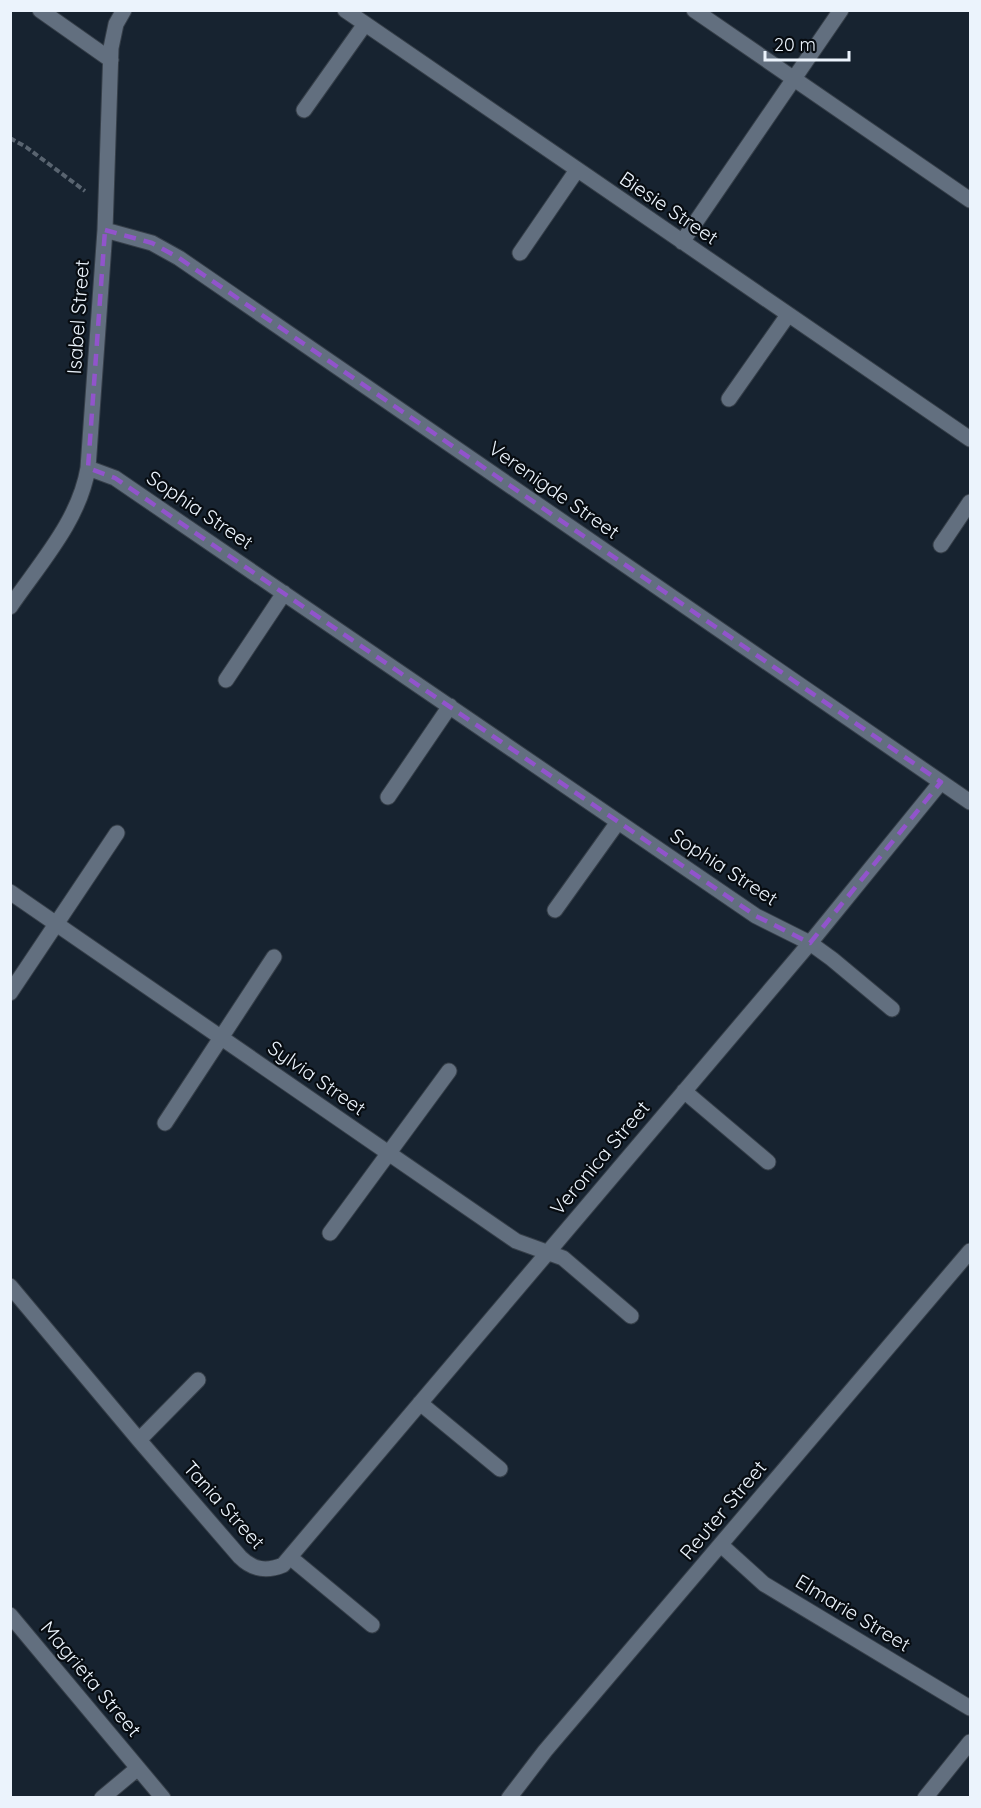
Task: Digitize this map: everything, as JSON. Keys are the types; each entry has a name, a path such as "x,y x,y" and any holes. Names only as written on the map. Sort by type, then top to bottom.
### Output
{"street":[{"path":"40,10 111,60"},
{"name":"Isabel Street","path":"10,607 75,512 88,468 105,230 111,60 116,24 124,10"},
{"name":"Biesie Street","path":"345,10 970,439"},
{"path":"694,10 970,200"},
{"path":"682,242 841,10"},
{"path":"304,110 364,24"},
{"path":"520,253 577,170"},
{"name":"Verenigde Street","path":"105,230 152,243 179,258 970,802"},
{"path":"729,399 788,315"},
{"name":"Sophia Street","path":"88,468 115,477 756,916 810,943"},
{"path":"941,545 970,502"},
{"path":"226,680 284,593"},
{"path":"388,797 450,706"},
{"name":"Veronica Street","path":"291,1558 810,943 941,782"},
{"path":"555,910 618,822"},
{"path":"10,993 117,833"},
{"name":"Sylvia Street","path":"10,892 516,1241 547,1253"},
{"path":"810,943 892,1009"},
{"path":"165,1123 274,957"},
{"path":"330,1233 449,1071"},
{"path":"684,1091 768,1162"},
{"name":"Reuter Street","path":"508,1797 970,1251"},
{"path":"547,1253 563,1258 631,1316"},
{"name":"Tania Street","path":"10,1286 246,1563 263,1570 273,1569 283,1565 291,1558 372,1625"},
{"path":"139,1440 198,1380"},
{"path":"420,1403 500,1470"},
{"name":"Elmarie Street","path":"720,1545 764,1584 970,1708"},
{"name":"Magrieta Street","path":"11,1616 163,1797"},
{"path":"925,1797 970,1742"},
{"name":"Magrieta Street","path":"102,1797 138,1768"}],"path":[{"path":"10,138 106,205"}],"highlighted area":[{"path":"105,230 152,243 179,258 941,782 810,943 756,916 115,478 88,468"}]}
